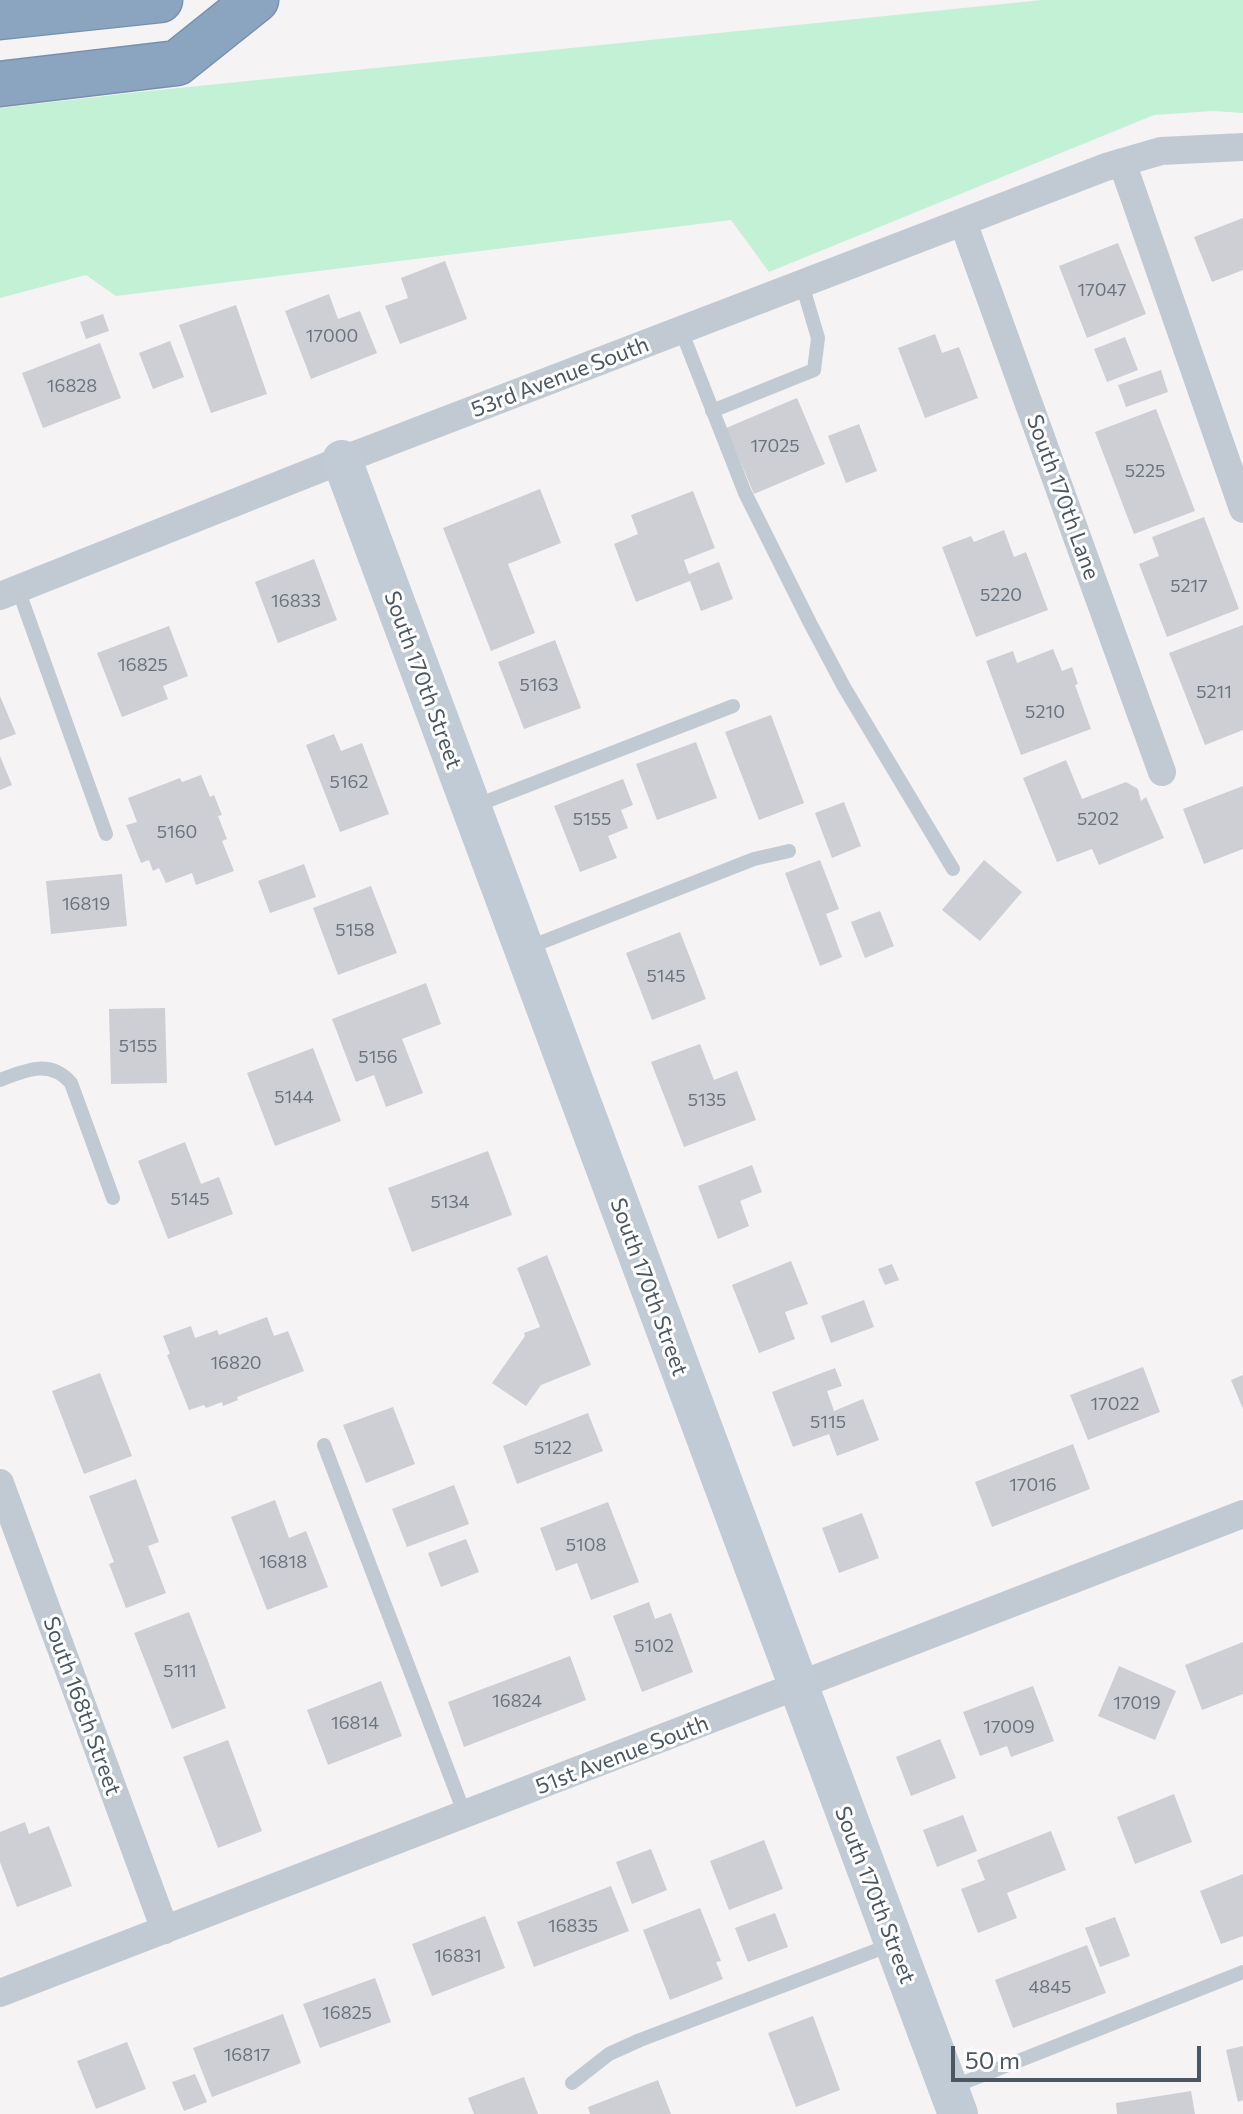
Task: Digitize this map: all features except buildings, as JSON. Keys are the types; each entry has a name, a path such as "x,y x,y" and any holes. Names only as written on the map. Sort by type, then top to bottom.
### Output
{"highway":[{"path":"0,17 160,0"},
{"path":"0,84 177,63 256,0"}],"street":[{"name":"53rd Avenue South","path":"9,592 342,460 1122,162 1161,151 1243,147"},
{"path":"1122,162 1243,509"},
{"name":"South 170th Lane","path":"963,222 1162,772"},
{"name":"South 170th Street","path":"342,460 953,2102"},
{"name":"South 168th Street","path":"0,1483 165,1930"},
{"name":"51st Avenue South","path":"0,1993 1243,1514"}],"lane":[{"path":"712,411 814,370 818,338 802,284"},
{"path":"681,330 745,493 810,623 844,687 953,869"},
{"path":"9,592 106,834"},
{"path":"470,808 733,706"},
{"path":"525,949 754,859 789,851"},
{"path":"0,1080 25,1071 47,1068 62,1073 71,1083 113,1198"},
{"path":"324,1445 465,1815"},
{"path":"572,2083 609,2054 640,2040 894,1944"},
{"path":"953,2102 1243,1972"}],"green space":[{"path":"1042,0 1243,0 1243,113 1213,111 1154,115 769,272 731,220 116,296 86,275 0,298 0,108"}]}
